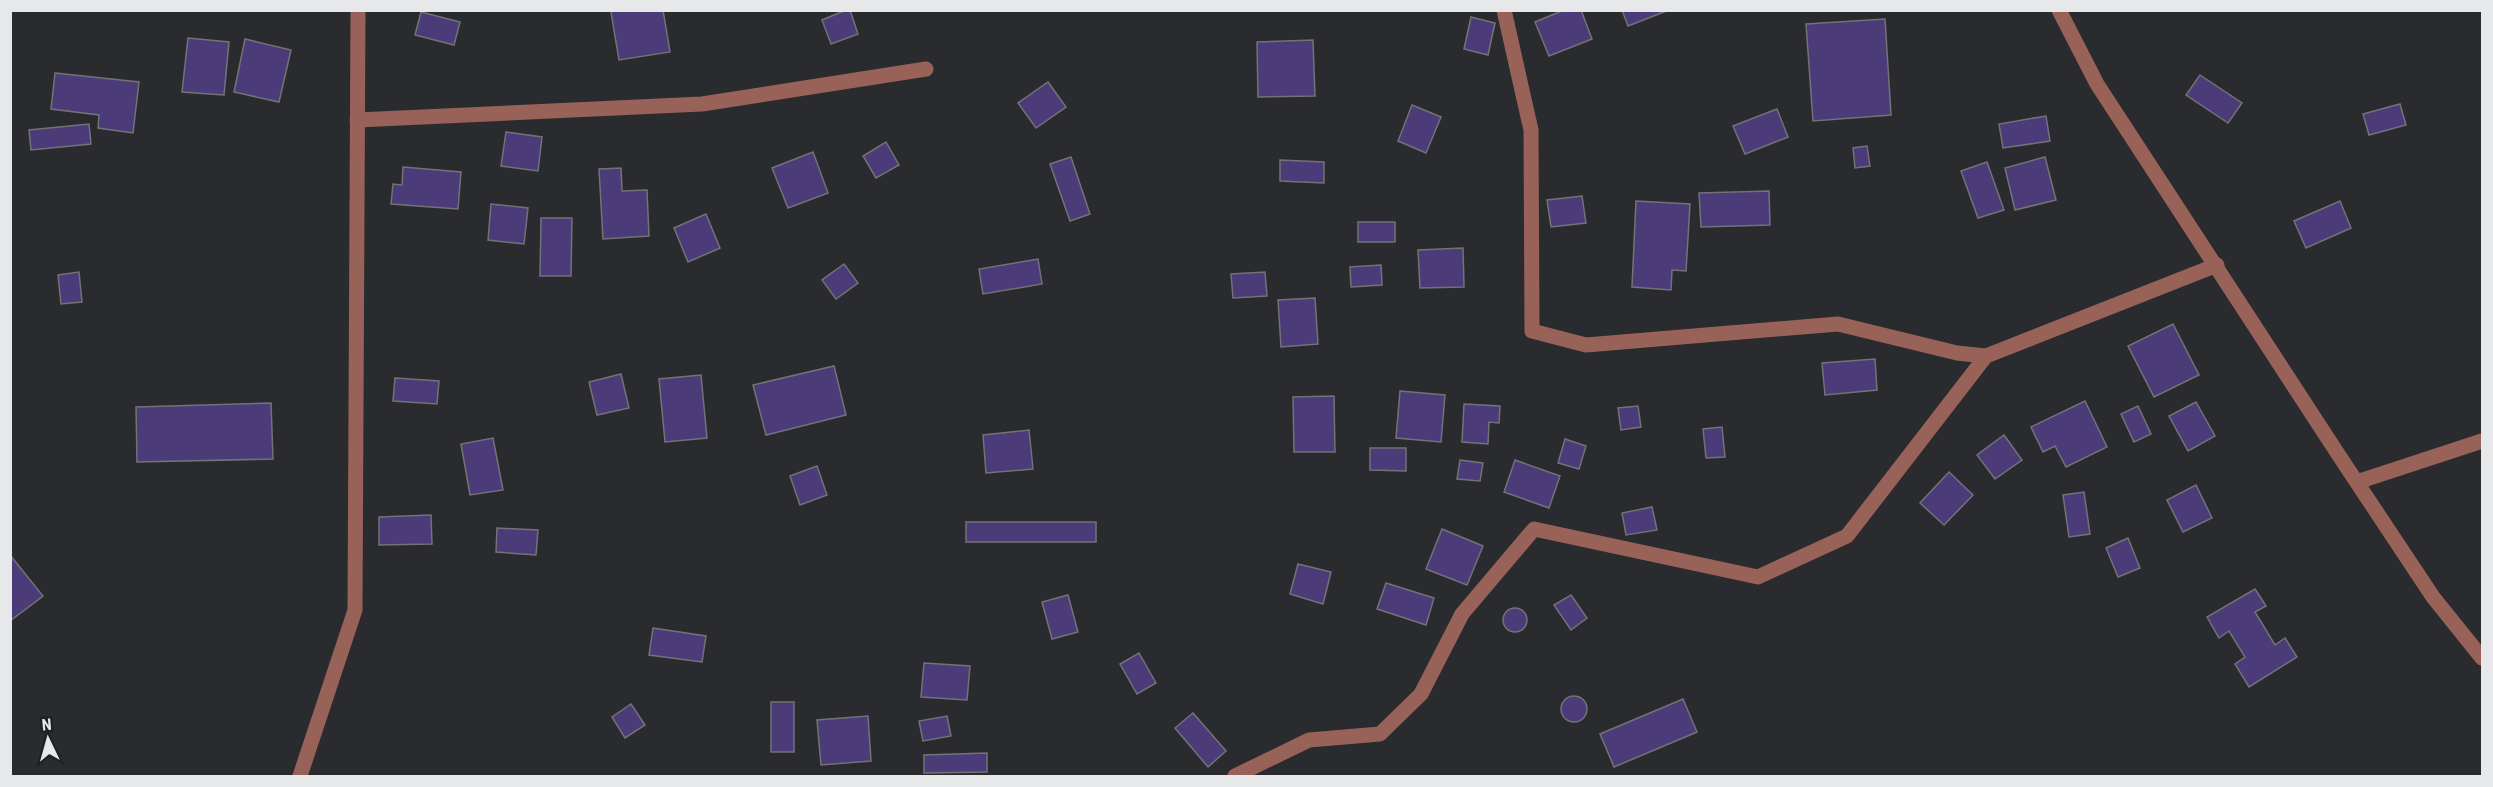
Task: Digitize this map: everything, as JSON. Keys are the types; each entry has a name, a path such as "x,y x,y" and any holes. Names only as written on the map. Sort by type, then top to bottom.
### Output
{"street":[{"path":"300,777 355,610 358,10"},
{"path":"1504,10 1531,130 1532,331 1586,345 1838,324 1957,353 1986,356 2217,265"},
{"path":"2060,10 2097,84 2433,597 2482,658"},
{"path":"357,120 702,104 926,69"},
{"path":"1235,777 1310,740 1380,734 1421,694 1462,614 1534,529 1758,578 1847,536 1986,356"},
{"path":"2357,482 2482,441"}],"building":[{"path":"663,10 670,52 619,60 611,12"},
{"path":"850,10 858,34 831,44 822,20"},
{"path":"1564,10 1581,10 1592,39 1549,56 1535,22"},
{"path":"1622,10 1669,10 1628,26"},
{"path":"421,12 460,22 454,45 415,35"},
{"path":"1471,17 1495,23 1488,55 1464,49"},
{"path":"1885,19 1891,115 1813,121 1806,24"},
{"path":"188,38 229,42 224,95 182,92"},
{"path":"245,39 291,50 279,102 234,92"},
{"path":"1313,40 1315,96 1258,97 1257,42"},
{"path":"55,73 139,82 133,133 98,128 99,115 51,109"},
{"path":"2200,75 2242,103 2228,123 2186,95"},
{"path":"1048,82 1066,107 1036,128 1018,103"},
{"path":"2400,104 2406,125 2369,135 2363,114"},
{"path":"1412,105 1441,117 1426,153 1398,141"},
{"path":"1777,109 1788,137 1745,154 1733,126"},
{"path":"2046,116 2050,141 2003,148 1999,124"},
{"path":"89,124 91,144 31,150 29,130"},
{"path":"506,132 542,137 538,171 501,166"},
{"path":"886,142 899,165 876,178 863,156"},
{"path":"1867,146 1870,166 1855,168 1853,148"},
{"path":"813,152 828,193 788,208 772,168"},
{"path":"1071,157 1090,214 1070,221 1050,164"},
{"path":"2045,157 2056,200 2015,210 2005,168"},
{"path":"1280,160 1324,162 1324,183 1280,181"},
{"path":"1987,162 2004,210 1978,218 1961,171"},
{"path":"403,167 461,172 458,209 391,204 393,184 402,185"},
{"path":"621,168 622,191 647,190 649,236 603,239 599,169"},
{"path":"1769,191 1770,225 1701,227 1699,193"},
{"path":"1582,196 1586,223 1551,227 1547,200"},
{"path":"1636,201 1690,204 1686,271 1672,270 1671,290 1632,287"},
{"path":"2340,201 2351,228 2306,248 2294,221"},
{"path":"491,204 528,208 524,244 488,240"},
{"path":"706,214 720,248 688,262 674,228"},
{"path":"541,218 572,218 571,276 540,276"},
{"path":"1358,222 1395,222 1395,242 1358,242"},
{"path":"1463,248 1464,287 1420,288 1418,250"},
{"path":"1038,259 1042,284 983,294 979,269"},
{"path":"844,264 858,283 836,299 822,280"},
{"path":"1381,265 1382,285 1351,287 1350,267"},
{"path":"79,272 82,302 61,304 58,275"},
{"path":"1265,272 1267,296 1233,298 1231,274"},
{"path":"1315,298 1318,344 1281,347 1278,300"},
{"path":"2173,324 2199,375 2154,397 2128,346"},
{"path":"1875,359 1877,390 1825,395 1822,363"},
{"path":"834,366 846,415 766,435 753,385"},
{"path":"621,374 629,408 597,415 589,382"},
{"path":"701,375 707,438 665,442 659,379"},
{"path":"395,378 439,381 437,404 393,401"},
{"path":"1400,391 1445,395 1441,442 1396,438"},
{"path":"1334,396 1335,452 1294,452 1293,397"},
{"path":"2085,401 2107,447 2066,467 2055,446 2043,452 2031,427"},
{"path":"2196,402 2215,436 2188,451 2169,416"},
{"path":"271,403 273,459 137,462 136,407"},
{"path":"1464,404 1500,406 1499,423 1489,422 1488,444 1462,442"},
{"path":"1638,406 1641,427 1621,430 1618,408"},
{"path":"2138,406 2151,434 2134,442 2121,414"},
{"path":"1722,427 1725,457 1706,458 1703,429"},
{"path":"1029,430 1033,469 986,473 983,435"},
{"path":"2004,435 2022,460 1995,479 1977,455"},
{"path":"493,438 503,490 470,495 461,444"},
{"path":"1565,439 1586,446 1579,469 1558,463"},
{"path":"1370,448 1406,448 1406,471 1370,470"},
{"path":"1460,460 1483,463 1480,481 1457,479"},
{"path":"1515,460 1560,476 1549,508 1504,492"},
{"path":"817,466 827,495 800,505 790,476"},
{"path":"1949,472 1973,495 1944,525 1920,503"},
{"path":"2196,485 2212,518 2183,532 2167,500"},
{"path":"2084,492 2090,534 2069,537 2063,495"},
{"path":"1652,507 1657,530 1626,535 1622,513"},
{"path":"431,515 432,544 379,545 379,517"},
{"path":"966,522 1096,522 1096,542 966,542"},
{"path":"497,528 538,530 536,555 496,552"},
{"path":"1442,529 1483,546 1467,585 1426,569"},
{"path":"2128,538 2140,568 2118,577 2106,548"},
{"path":"10,555 43,596 10,621"},
{"path":"1298,564 1331,572 1323,604 1290,594"},
{"path":"1386,583 1434,598 1426,625 1377,609"},
{"path":"2255,589 2266,606 2255,612 2275,645 2285,638 2297,657 2249,687 2235,664 2245,657 2229,631 2219,638 2207,617"},
{"path":"1068,595 1078,632 1052,639 1042,602"},
{"path":"1571,595 1587,618 1571,630 1554,605"},
{"path":"1515,608 1524,611 1527,620 1524,629 1515,632 1506,629 1503,620 1506,611"},
{"path":"653,628 706,636 702,662 649,655"},
{"path":"1139,653 1156,683 1137,694 1120,664"},
{"path":"924,663 970,666 967,700 921,697"},
{"path":"1574,696 1583,700 1587,709 1583,718 1574,722 1565,718 1561,709 1565,700"},
{"path":"1683,699 1697,732 1614,767 1600,734"},
{"path":"771,702 794,702 794,752 771,752"},
{"path":"631,704 645,725 625,738 612,717"},
{"path":"1193,713 1226,751 1208,767 1175,728"},
{"path":"868,716 871,761 821,765 817,720"},
{"path":"947,716 951,736 923,741 919,721"},
{"path":"987,753 987,772 924,773 924,755"}]}
